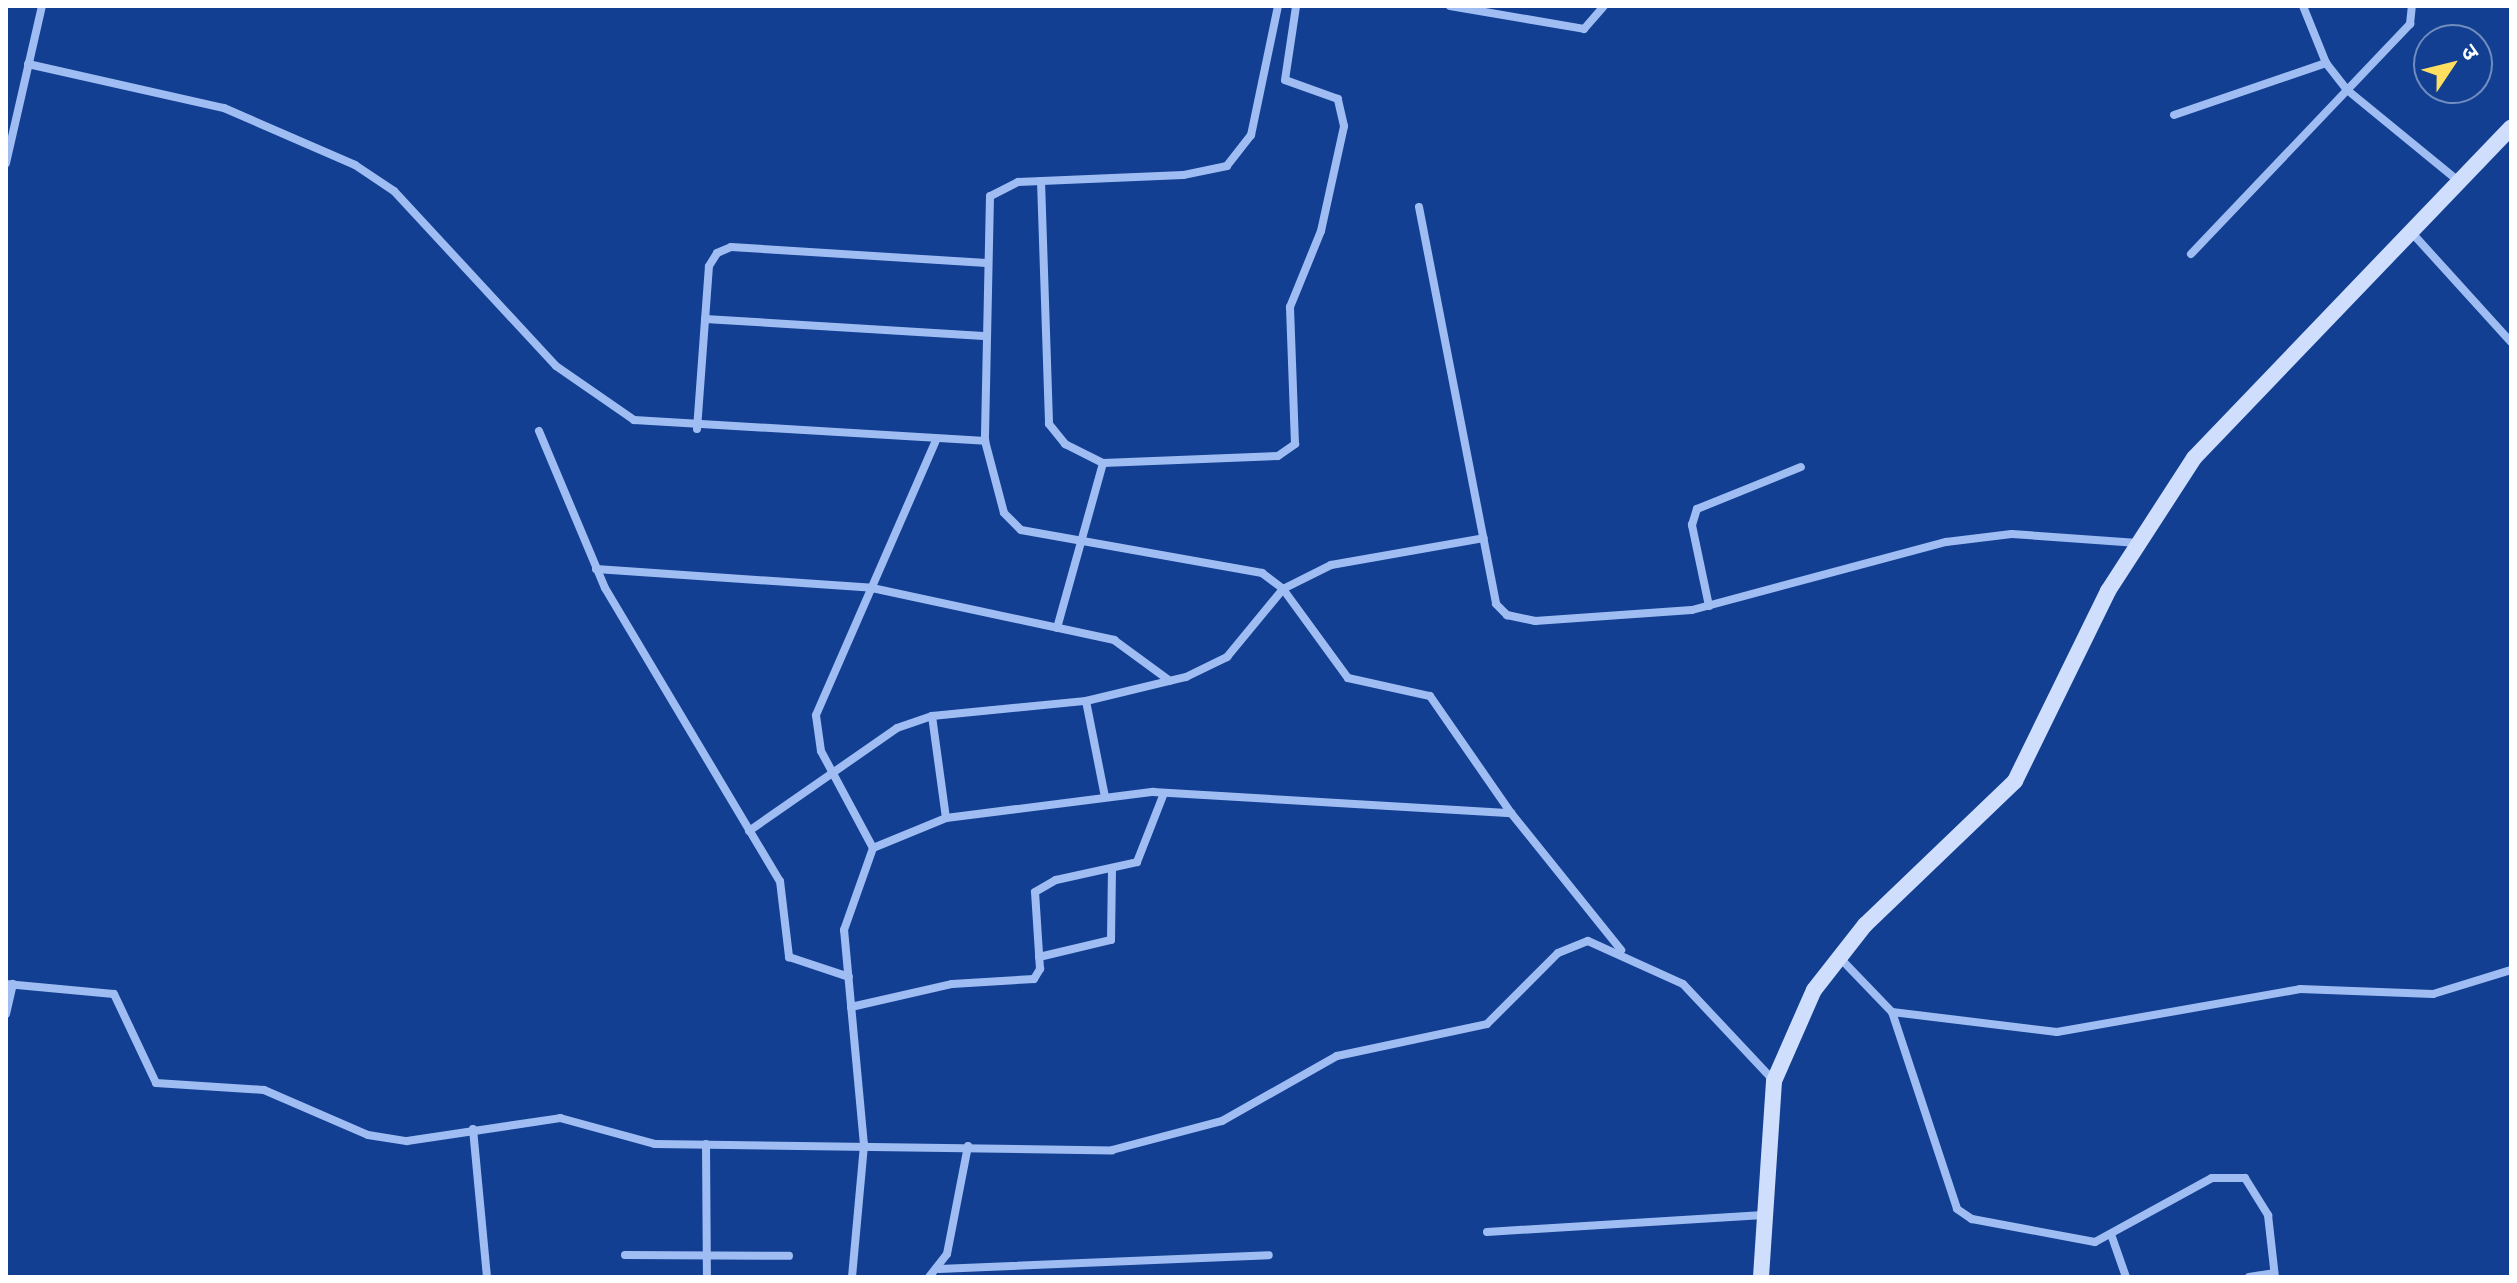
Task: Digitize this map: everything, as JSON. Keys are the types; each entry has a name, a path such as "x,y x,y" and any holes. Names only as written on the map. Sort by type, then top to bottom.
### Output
{"street":[{"path":"6,163 42,6"},
{"path":"1278,6 1251,135 1238,158 1183,175 1018,182 990,196 983,336 985,441 1009,522 1233,563 1283,589 1348,678 1430,696 1511,813 1621,950"},
{"path":"1041,181 1049,424 1065,444 1103,463 1278,456 1295,444 1291,298 1321,231 1344,126 1338,99 1285,80 1296,6"},
{"path":"1450,6 1584,29 1604,6"},
{"path":"2303,6 2326,63 2346,89 2461,183"},
{"path":"2191,254 2410,24 2412,6"},
{"path":"2174,115 2326,63"},
{"path":"28,64 224,108 355,165 394,191 575,383 634,420 697,429 935,442 985,441"},
{"path":"1761,1277 1774,1081 1814,990 1839,957 2015,781 2138,543 2194,458 2413,234 2511,128"},
{"path":"1419,207 1496,604 1507,615 1535,621 1709,606 1946,542 2063,532 2138,543"},
{"path":"2413,234 2511,342"},
{"path":"697,429 709,266 731,247 986,263"},
{"path":"705,319 983,336"},
{"path":"539,431 596,569 784,893 789,957 849,977"},
{"path":"873,848 821,751 816,715 872,588 884,545 935,442"},
{"path":"1057,628 1087,537 1103,463"},
{"path":"1709,606 1692,525 1697,509 1801,467"},
{"path":"749,831 835,775 897,728 932,716 1086,701 1215,667 1283,589 1358,557 1484,538"},
{"path":"596,569 872,588 1127,644 1170,681"},
{"path":"1086,701 1105,797"},
{"path":"932,716 946,818"},
{"path":"852,1277 864,1145 845,918 873,848 946,818 1105,797 1164,793 1511,813"},
{"path":"851,1007 952,984 1027,982 1040,969 1033,899 1040,885 1137,862 1164,793"},
{"path":"1039,957 1111,940 1112,870"},
{"path":"6,1014 10,984 114,994 127,1008 142,1065 164,1085 264,1090 389,1140 560,1118 655,1144 1112,1150 1196,1131 1337,1056 1487,1024 1570,944 1621,950 1683,984 1774,1081"},
{"path":"1839,957 1892,1012 1950,1167 1957,1209 1972,1219 2080,1240 2112,1237 2212,1178 2245,1178 2268,1215 2275,1275 2249,1277"},
{"path":"1892,1012 2057,1032 2300,989 2433,994 2511,970"},
{"path":"473,1129 487,1277"},
{"path":"706,1144 707,1277"},
{"path":"939,1269 968,1146"},
{"path":"1487,1232 1763,1215"},
{"path":"2112,1237 2126,1277"},
{"path":"625,1255 707,1252 789,1256"},
{"path":"929,1277 939,1269 1269,1255"}]}
